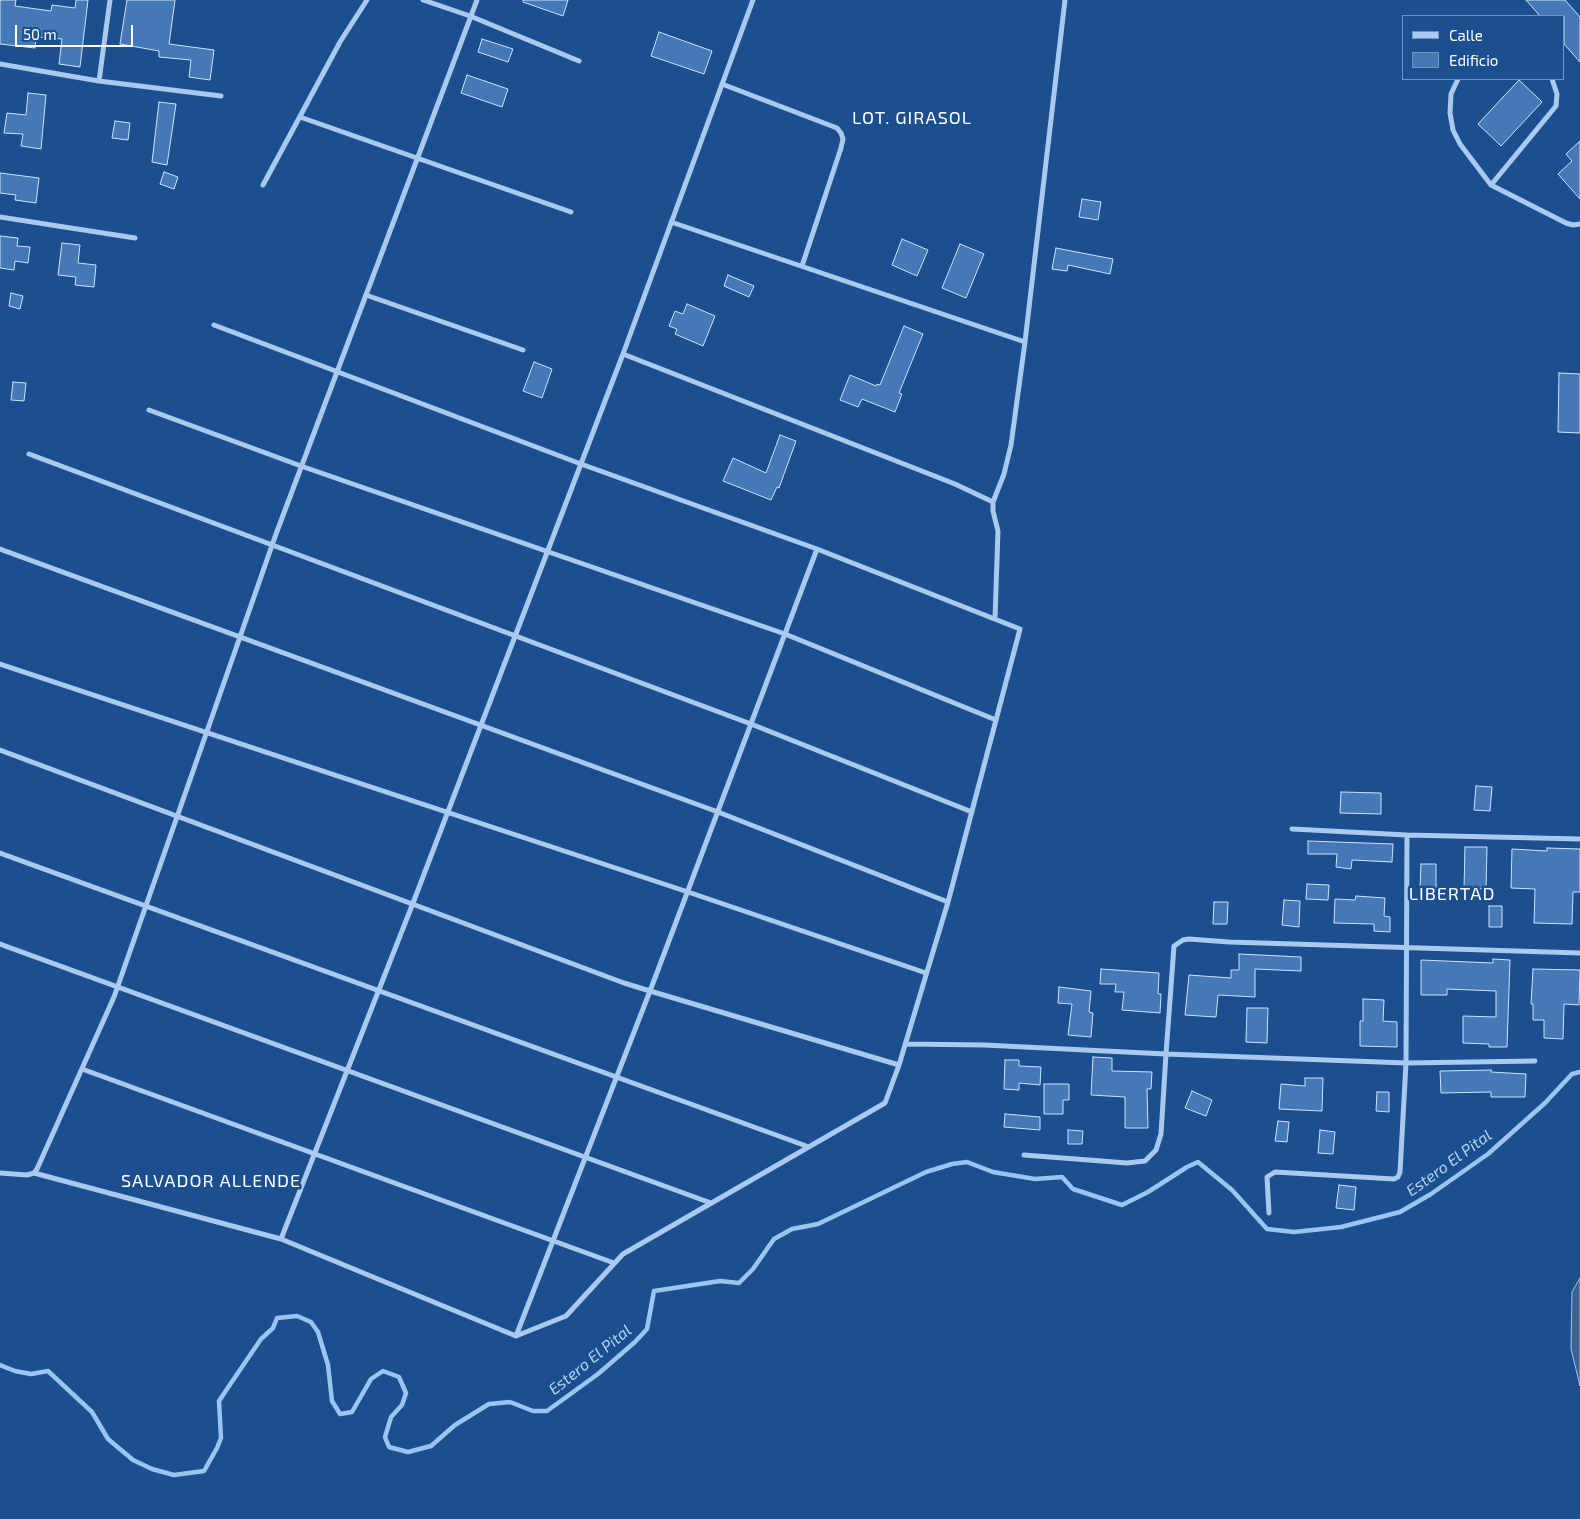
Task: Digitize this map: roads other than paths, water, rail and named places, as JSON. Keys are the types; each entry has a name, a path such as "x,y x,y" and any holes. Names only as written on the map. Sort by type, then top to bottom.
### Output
{"street":[{"path":"100,81 110,0"},
{"path":"263,185 340,42 367,0"},
{"path":"423,0 470,16 579,61"},
{"path":"34,1173 82,1070 117,987 272,544 477,0"},
{"path":"281,1240 413,903 623,354 753,0"},
{"path":"995,619 998,531 993,511 993,502 1004,474 1010,445 1025,342 1065,0"},
{"path":"0,64 100,81 220,96"},
{"path":"1458,80 1451,94 1450,112 1453,130 1460,144 1490,185 1566,223 1580,224"},
{"path":"1490,185 1556,106 1557,94 1552,80"},
{"path":"722,84 837,128 841,133 843,140 841,148 802,266"},
{"path":"300,117 571,212"},
{"path":"0,217 134,238"},
{"path":"671,222 1025,342"},
{"path":"366,295 523,350"},
{"path":"0,1173 27,1175 34,1173 281,1240 516,1336 566,1316 623,1254 885,1103 899,1064 948,902 1020,629 817,549 581,464 214,325"},
{"path":"623,354 955,484 993,502"},
{"path":"149,410 301,466 786,634 996,720"},
{"path":"29,454 752,724 972,812"},
{"path":"0,548 239,638 718,812 948,902"},
{"path":"516,1336 688,892 817,549"},
{"path":"0,664 926,973"},
{"path":"0,750 650,991 899,1064"},
{"path":"1292,830 1580,839"},
{"path":"1269,1213 1267,1178 1275,1172 1394,1179 1398,1177 1400,1172 1406,1063 1407,835"},
{"path":"0,853 809,1147"},
{"path":"1024,1155 1127,1163 1145,1161 1156,1150 1161,1134 1174,946 1183,940 1580,953"},
{"path":"0,944 711,1203"},
{"path":"905,1044 984,1045 1406,1063 1535,1061"},
{"path":"82,1070 614,1263"}],"water":[{"path":"1580,1278 1580,1386 1571,1349 1572,1292"}],"waterway":[{"name":"Estero El Pital","path":"0,1365 15,1371 31,1374 48,1371 92,1412 108,1439 133,1460 152,1469 174,1475 204,1471 221,1438 219,1401 261,1339 273,1328 277,1318 297,1316 311,1322 318,1332 328,1365 332,1401 340,1414 352,1412 371,1379 383,1371 399,1377 406,1393 402,1405 391,1417 385,1437 389,1447 408,1452 431,1446 455,1425 489,1404 510,1402 533,1411 547,1411 598,1374 647,1329 654,1291 720,1281 739,1283 753,1269 774,1239 792,1229 818,1224 926,1172 952,1164 967,1162 993,1172 1035,1179 1062,1177 1073,1189 1122,1205 1198,1162 1232,1190 1267,1229 1294,1232 1341,1227 1400,1212 1431,1194 1488,1154 1545,1103 1572,1074 1580,1072"}],"district":[{"name":"LOT. GIRASOL","path":"912,118"},
{"name":"LIBERTAD","path":"1452,894"},
{"name":"SALVADOR ALLENDE","path":"211,1181"}]}
